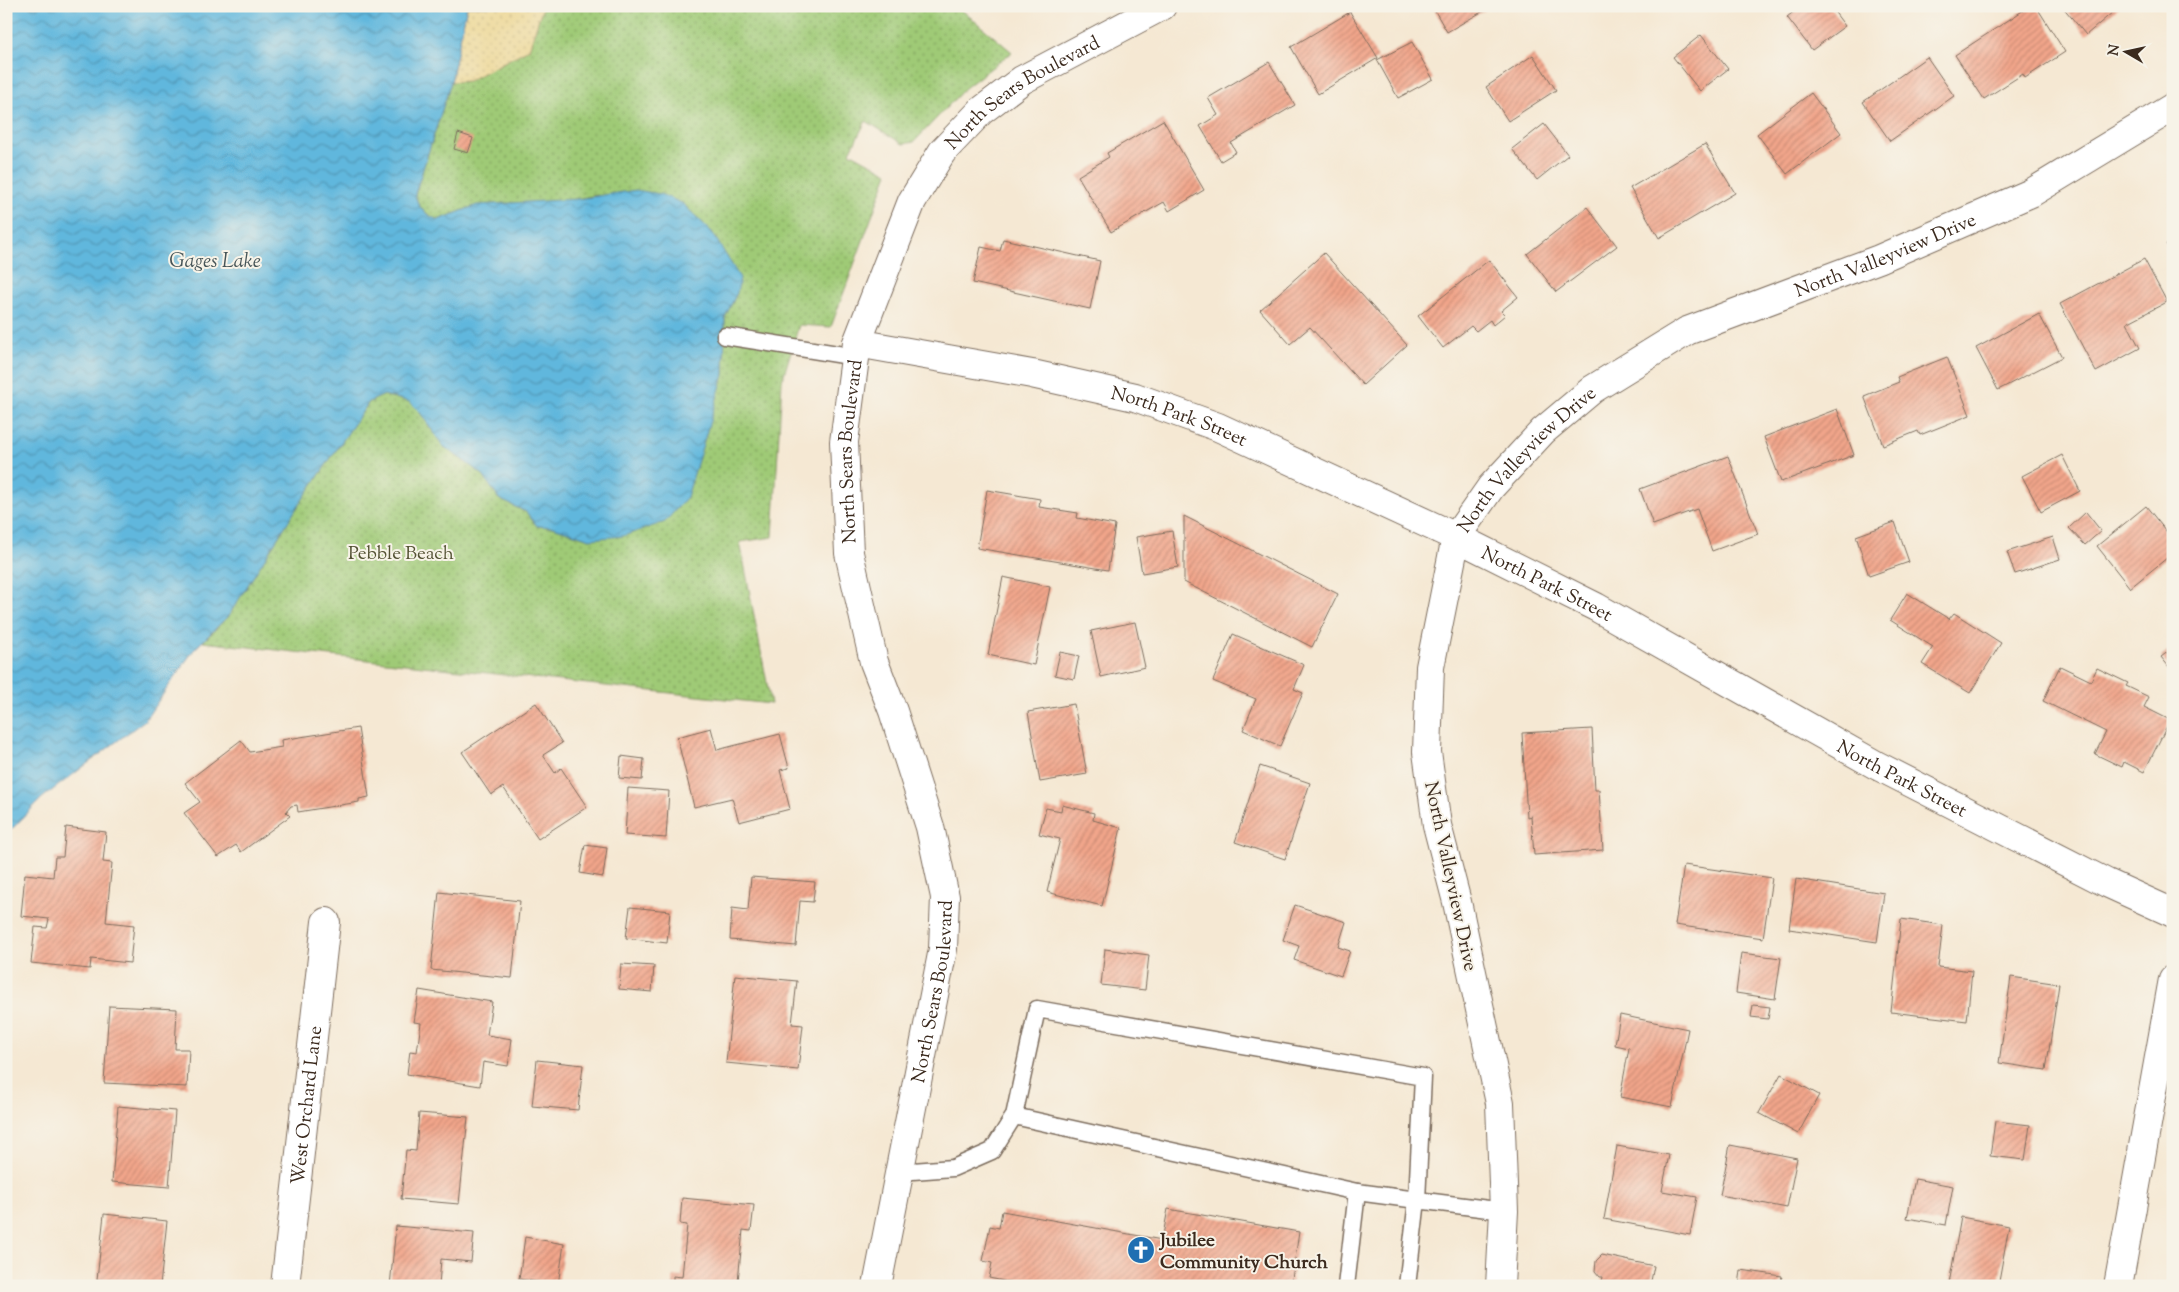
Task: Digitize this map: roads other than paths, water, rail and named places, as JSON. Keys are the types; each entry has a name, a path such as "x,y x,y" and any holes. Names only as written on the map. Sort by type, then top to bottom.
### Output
{"street":[{"name":"North Sears Boulevard","path":"877,1286 943,949 945,897 930,827 893,711 874,662 849,553 844,442 856,350 912,201 942,152 981,111 1022,80 1162,6"},
{"name":"North Valleyview Drive","path":"1500,1286 1504,1211 1500,1104 1457,902 1437,825 1427,752 1430,667 1456,536 1491,487 1543,431 1593,389 1688,331 1879,260 2031,193 2173,107"},
{"name":"North Park Street","path":"856,350 1032,374 1135,397 1218,426 1456,536 1596,607 1876,765 2107,883 2173,912"},
{"name":"West Orchard Lane","path":"285,1286 326,922"},
{"path":"2118,1286 2173,979"}],"lane":[{"path":"725,336 856,350"},
{"path":"899,1172 953,1168 992,1151 1014,1116 1037,1009 1423,1077 1417,1200 1406,1286"},
{"path":"1014,1116 1357,1192 1504,1211"},
{"path":"1346,1286 1357,1192"}],"water":[{"name":"Gages Lake","path":"6,6 467,6 451,82 415,194 423,210 438,220 477,205 577,199 636,190 660,194 682,203 712,232 740,278 737,293 725,317 724,375 687,497 665,522 623,536 590,539 553,527 537,526 526,512 499,499 482,474 443,446 419,411 410,402 384,395 369,402 298,506 229,615 193,651 145,720 42,798 6,835"}],"place":[{"name":"Jubilee Community Church","path":"1141,1250"}],"park label":[{"name":"Pebble Beach","path":"401,552"}]}
